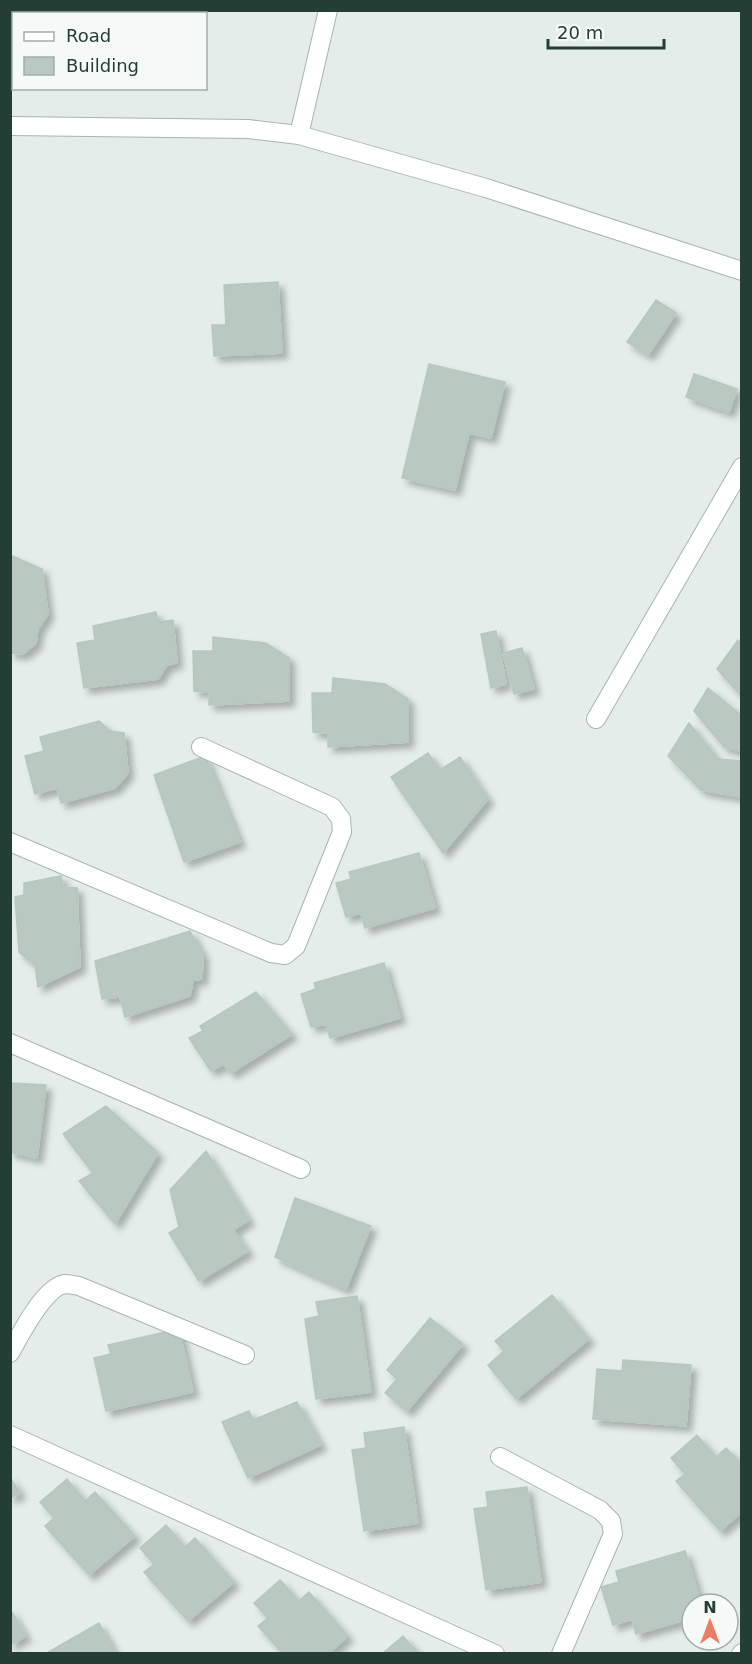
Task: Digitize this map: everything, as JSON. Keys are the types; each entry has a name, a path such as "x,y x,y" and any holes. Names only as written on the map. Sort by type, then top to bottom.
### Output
{"street":[{"path":"299,135 328,10"},
{"path":"10,126 248,129 299,135 486,188 741,271"},
{"path":"596,719 741,467"},
{"path":"12,846 271,953 285,955 296,946 342,832 341,819 332,807 201,747"},
{"path":"10,1043 301,1169"},
{"path":"11,1349 50,1291 63,1284 79,1286 245,1355"},
{"path":"10,1435 495,1653"},
{"path":"500,1457 600,1510 611,1521 613,1534 561,1653"}],"building":[{"path":"278,282 282,353 214,356 212,325 226,325 224,285"},
{"path":"656,300 676,313 648,355 627,342"},
{"path":"429,364 505,382 491,438 469,433 455,490 402,478"},
{"path":"694,374 737,389 729,412 686,397"},
{"path":"10,555 42,569 48,614 38,629 36,643 23,654 10,653"},
{"path":"156,612 158,622 173,620 177,663 167,665 158,679 84,688 77,643 95,640 93,626"},
{"path":"496,631 506,684 491,688 481,634"},
{"path":"213,637 266,643 289,658 289,701 209,705 209,692 194,691 193,651 213,651"},
{"path":"738,640 742,643 742,697 717,669"},
{"path":"522,648 534,689 514,694 503,653"},
{"path":"333,678 385,684 408,699 408,742 328,747 328,733 313,732 312,693 332,693"},
{"path":"708,688 742,716 742,751 724,747 694,711"},
{"path":"99,721 110,731 124,733 128,773 115,788 61,803 57,788 35,794 25,756 44,751 40,737"},
{"path":"689,723 718,759 742,761 742,797 701,790 668,756"},
{"path":"428,753 440,770 460,757 488,799 443,853 391,777"},
{"path":"205,756 240,842 184,862 154,775"},
{"path":"419,853 435,908 365,928 361,913 346,917 336,883 351,879 349,872"},
{"path":"61,876 63,887 77,888 80,967 38,987 35,965 19,952 15,897 24,895 24,883"},
{"path":"190,931 203,955 202,979 193,980 190,996 125,1017 120,997 102,999 95,961"},
{"path":"384,963 400,1018 330,1038 326,1024 311,1027 301,994 316,989 314,983"},
{"path":"256,992 292,1034 231,1073 223,1064 211,1071 189,1038 203,1031 200,1026"},
{"path":"10,1083 46,1085 37,1158 10,1152"},
{"path":"106,1106 158,1153 115,1224 79,1181 93,1173 63,1134"},
{"path":"206,1151 249,1220 233,1230 248,1251 199,1281 169,1233 179,1227 170,1190"},
{"path":"295,1198 371,1226 346,1289 275,1257"},
{"path":"552,1295 589,1339 516,1399 488,1365 504,1351 495,1341"},
{"path":"357,1296 371,1392 316,1399 305,1319 319,1316 316,1302"},
{"path":"430,1318 463,1344 407,1411 385,1393 397,1379 387,1370"},
{"path":"179,1329 193,1392 106,1411 94,1358 111,1354 108,1345"},
{"path":"623,1360 691,1365 686,1426 593,1419 597,1369 622,1371"},
{"path":"297,1402 321,1445 248,1478 222,1422 249,1411 253,1420"},
{"path":"404,1427 418,1523 364,1531 352,1450 366,1448 364,1433"},
{"path":"697,1435 716,1457 726,1448 742,1464 742,1512 720,1531 676,1481 685,1474 671,1458"},
{"path":"10,1477 20,1493 10,1498"},
{"path":"67,1479 85,1501 95,1492 135,1536 89,1575 45,1526 54,1518 40,1502"},
{"path":"527,1487 541,1582 486,1590 474,1509 488,1507 486,1492"},
{"path":"166,1525 185,1547 195,1538 234,1582 188,1621 144,1572 154,1564 140,1548"},
{"path":"685,1551 697,1592 680,1592 680,1621 636,1634 632,1619 613,1625 601,1587 619,1582 616,1571"},
{"path":"280,1580 299,1601 309,1592 348,1636 328,1654 283,1654 258,1626 268,1618 254,1603"},
{"path":"10,1609 26,1636 10,1645"},
{"path":"99,1623 116,1654 45,1654"},
{"path":"403,1636 419,1654 382,1654"}]}
